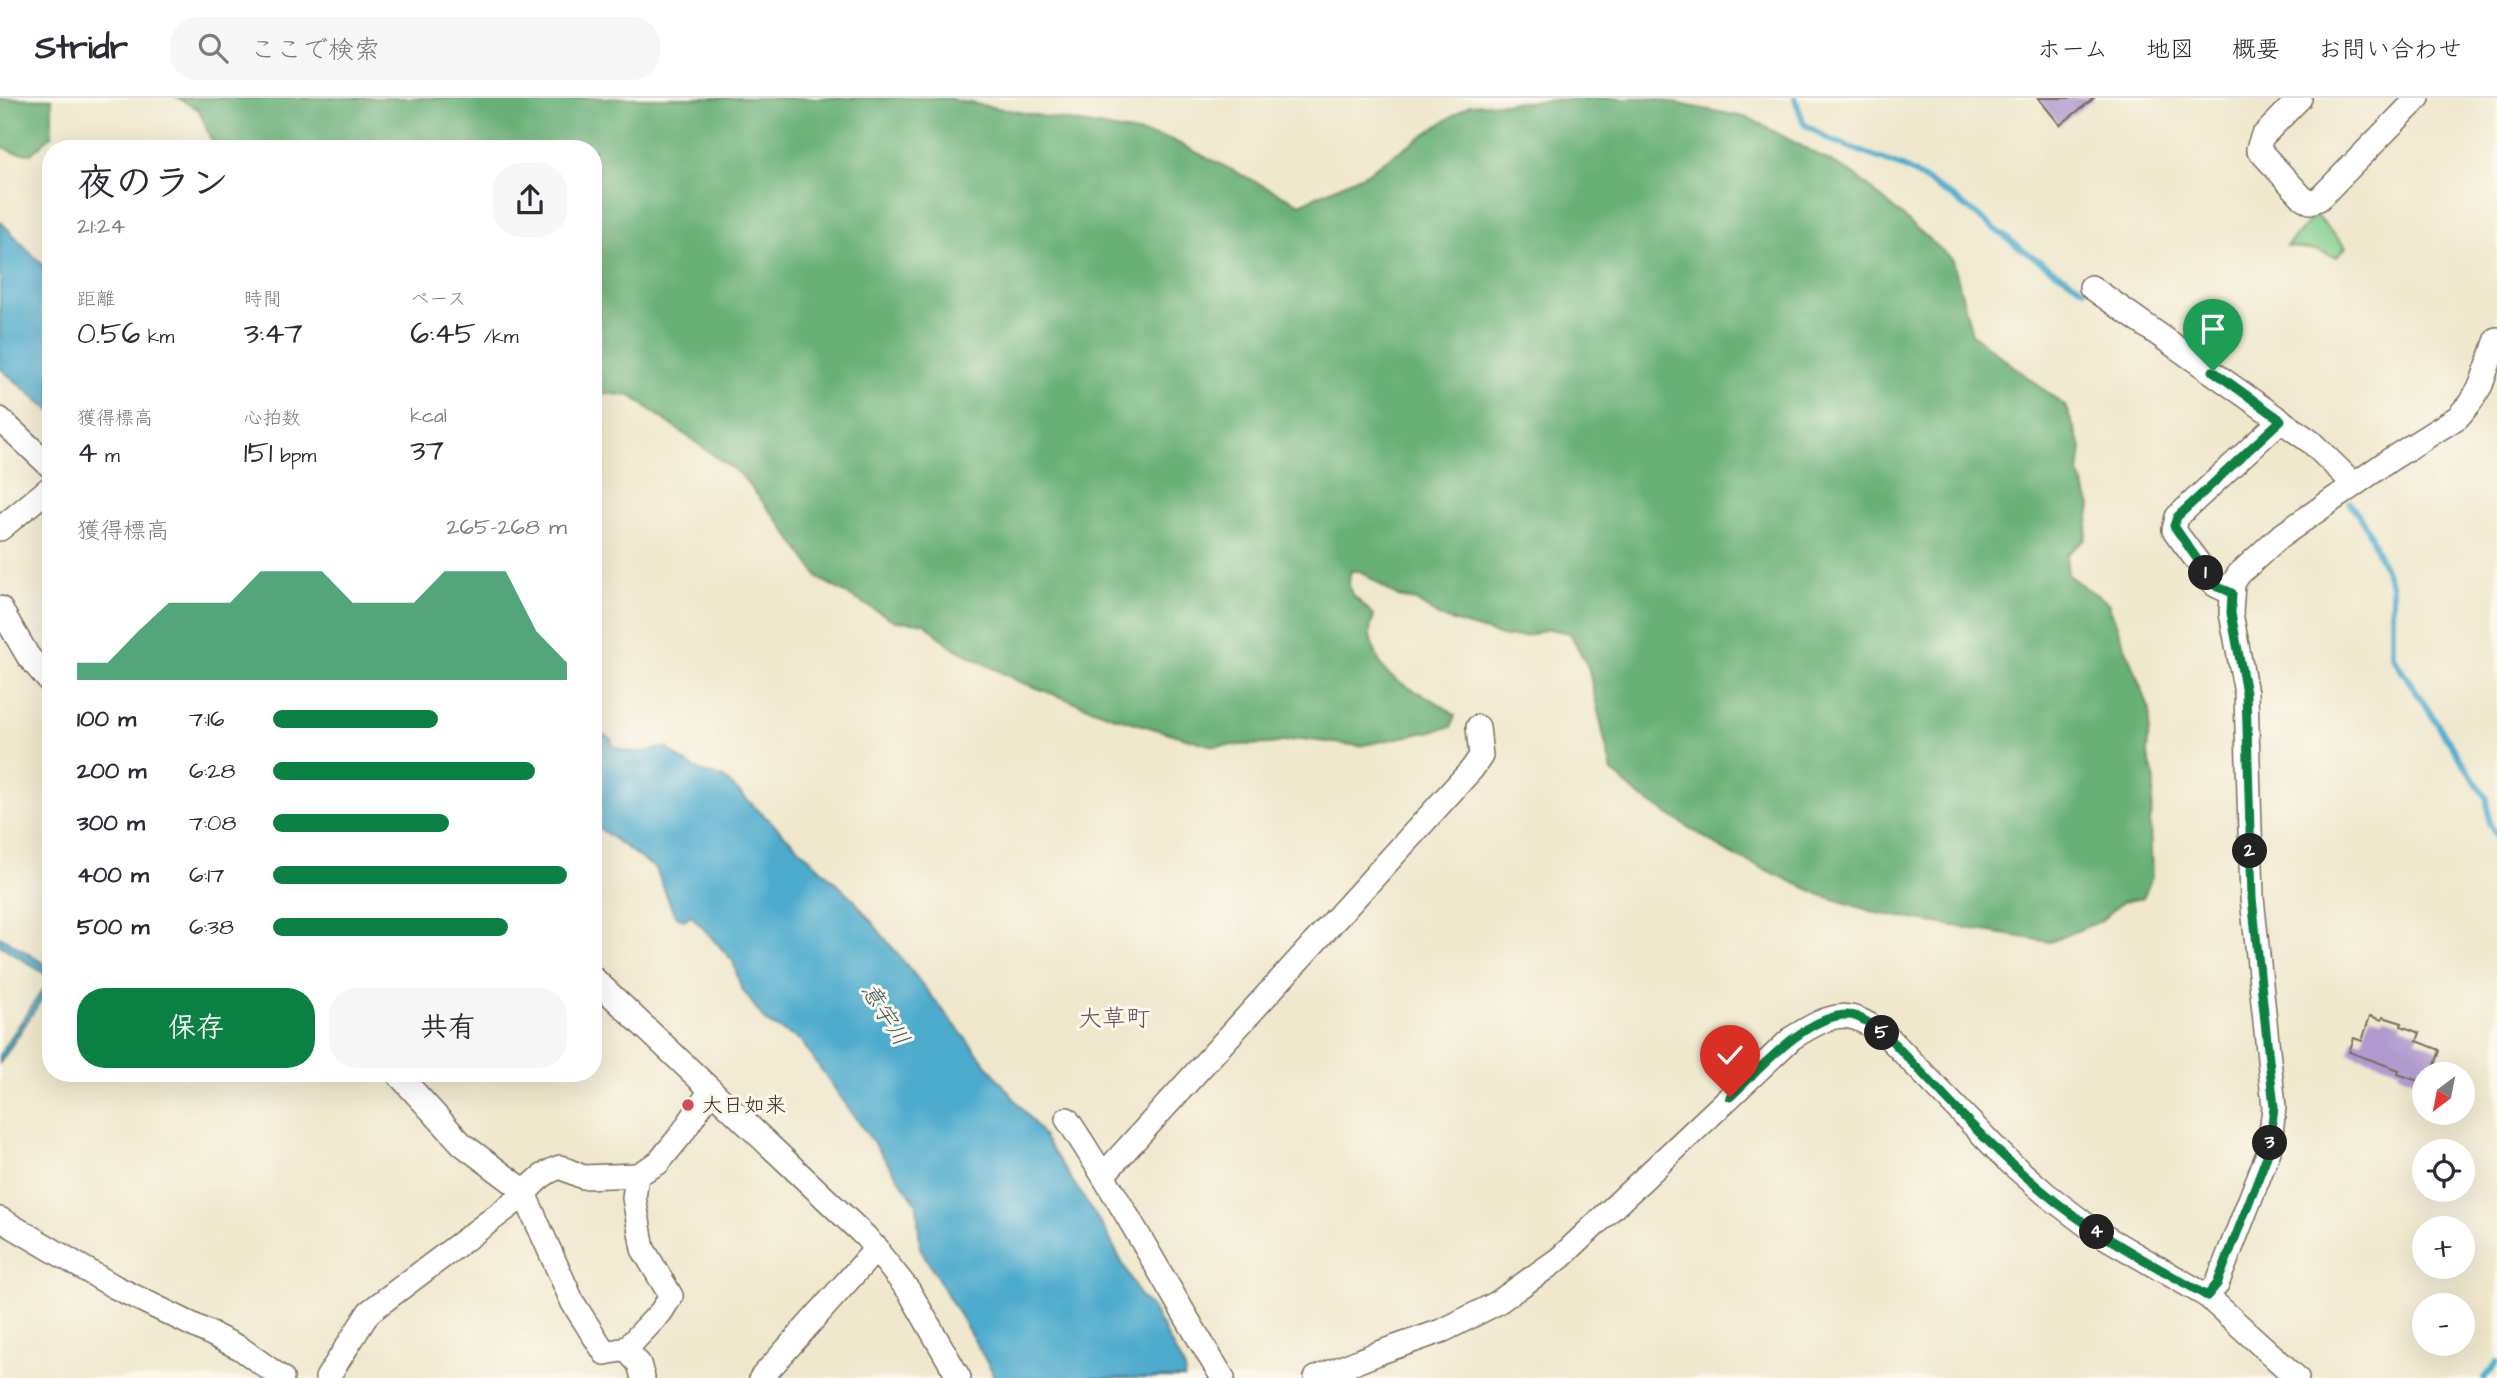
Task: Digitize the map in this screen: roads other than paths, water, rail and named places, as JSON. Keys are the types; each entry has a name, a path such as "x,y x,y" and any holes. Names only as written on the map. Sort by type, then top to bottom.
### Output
{"street":[{"path":"2300,98 2262,137 2258,149 2303,198 2311,202 2319,199 2418,98"},
{"path":"2091,287 2277,425 2326,455 2354,484"},
{"path":"2207,1296 2217,1284 2269,1151 2274,1107 2252,898 2246,693 2231,613 2234,583 2239,574 2278,538 2354,484 2458,417 2481,386 2497,339"},
{"path":"0,419 42,459"},
{"path":"2232,593 2215,585 2174,530 2174,523 2177,517 2277,425"},
{"path":"0,530 42,495"},
{"path":"0,608 28,656 42,672"},
{"path":"1104,1174 1472,769 1481,756 1478,727"},
{"path":"602,987 877,1248 909,1292 959,1378"},
{"path":"1316,1378 1444,1331 1497,1303 1560,1258 1792,1038 1816,1023 1849,1014 1870,1024 1890,1039 2006,1158 2046,1194 2094,1230 2207,1296 2297,1378"},
{"path":"405,1082 461,1144 526,1192 527,1200 573,1303 606,1353 626,1349 661,1312 671,1296 643,1249 634,1198 637,1175"},
{"path":"327,1378 369,1312 526,1192 533,1182 560,1167 583,1177 637,1175 658,1163 681,1135 711,1090"},
{"path":"1066,1119 1104,1174 1183,1314 1223,1378"},
{"path":"0,1219 115,1287 240,1348 282,1378"},
{"path":"761,1378 877,1248"},
{"path":"626,1349 639,1364 643,1378"}],"water":[{"path":"0,221 42,265 42,403 0,368"},
{"name":"意宇川","path":"602,734 611,739 613,746 627,751 639,752 666,747 694,768 725,779 854,900 1037,1127 1106,1232 1139,1295 1152,1308 1185,1370 1184,1378 994,1378 920,1248 917,1204 800,1040 766,1022 741,988 733,961 691,915 684,920 674,914 656,869 602,830"},
{"path":"0,936 42,962 42,972 0,945"},
{"path":"42,991 42,999 0,1063 0,1054"}],"waterway":[{"path":"1795,98 1804,124 1828,139 1905,168 1924,179 1954,198 2024,251 2084,289"},
{"path":"2349,502 2366,526 2392,586 2392,655 2487,799 2489,823 2497,837"},
{"path":"2484,1378 2497,1363"}],"place":[{"name":"大日如来","path":"688,1105"}],"district":[{"name":"大草町","path":"1114,1018"}]}
